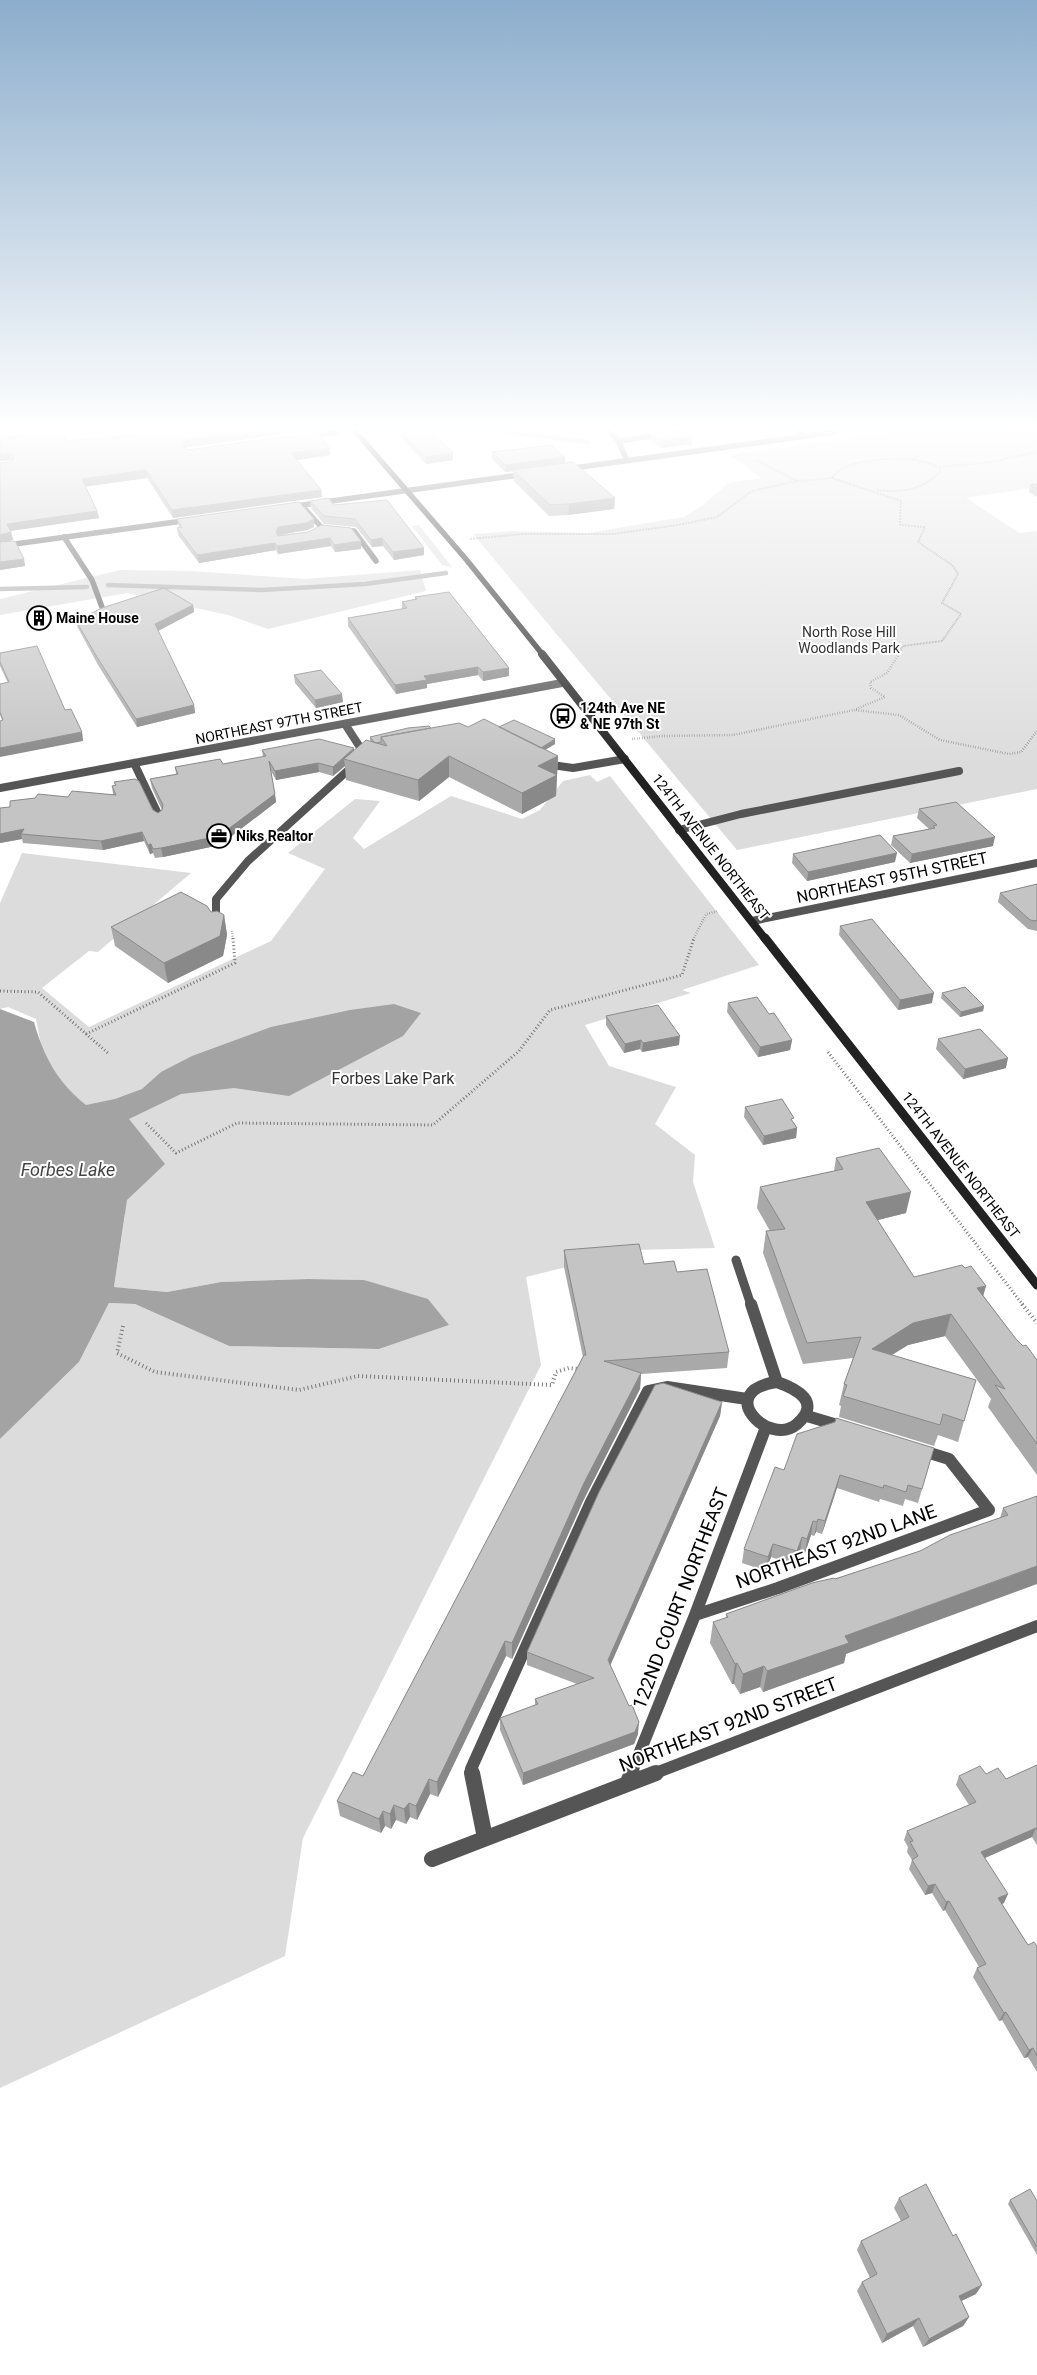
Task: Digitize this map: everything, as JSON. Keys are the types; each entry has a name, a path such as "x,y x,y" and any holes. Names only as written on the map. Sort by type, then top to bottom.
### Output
{"main road":[{"name":"124TH AVENUE NORTHEAST","path":"451,543 528,637 562,683 625,758 679,830 1037,1285"}],"street":[{"path":"0,546 23,543"},
{"path":"68,543 92,580 102,607"},
{"path":"363,543 376,561"},
{"name":"NORTHEAST 97TH STREET","path":"0,788 562,683"},
{"path":"345,724 365,755"},
{"path":"216,927 216,899 248,861 365,755 374,753"},
{"path":"536,759 553,768 595,765 625,758"},
{"path":"134,763 159,816"},
{"path":"679,830 741,814 959,771"},
{"name":"NORTHEAST 95TH STREET","path":"752,921 1037,863"},
{"path":"736,1260 777,1382"},
{"path":"777,1382 795,1388 802,1394 808,1408 807,1416 795,1427 776,1429 766,1427 751,1416 747,1399 751,1392 758,1386 777,1382"},
{"path":"485,1838 471,1769 591,1502 648,1391 667,1387 747,1399"},
{"path":"807,1416 854,1430"},
{"name":"122ND COURT NORTHEAST","path":"628,1782 695,1615 766,1427"},
{"name":"NORTHEAST 92ND LANE","path":"695,1615 778,1588 989,1510 949,1459 911,1447"},
{"name":"NORTHEAST 92ND STREET","path":"432,1859 1037,1626"}],"path":[{"path":"611,742 661,736 733,735 854,710 885,697 869,685 887,673 903,646 942,642 961,614 942,603 958,574 952,566 919,543"},
{"path":"854,710 899,715 940,740 1009,754 1021,752 1037,731"},
{"path":"715,906 724,918"},
{"path":"146,1122 176,1153 237,1123 433,1125 519,1051 550,1010 682,974 696,934 706,914 719,911"},
{"path":"86,1034 235,963 231,924 216,927"},
{"path":"0,992 38,992 108,1053"},
{"path":"824,1047 1037,1323"},
{"path":"123,1326 117,1353 155,1372 299,1390 358,1376 552,1385 556,1372 569,1368 586,1370"}],"green space":[{"path":"425,543 433,543 452,567 442,565"},
{"name":"North Rose Hill Woodlands Park","path":"480,543 1037,543 1037,789 737,850"},
{"path":"120,570 192,571 305,579 420,570 426,591 268,629 228,615 127,593 0,615 0,599"},
{"name":"Forbes Lake Park","path":"590,775 597,782 610,776 759,965 682,990 691,993 585,1025 609,1066 676,1087 655,1124 695,1155 693,1182 715,1248 635,1250 526,1277 541,1365 303,1838 285,1956 0,2088 0,1439 79,1362 109,1303 135,1304 229,1346 379,1349 449,1325 364,1280 308,1279 221,1282 167,1292 114,1287 125,1215 42,1050 36,1019 8,1007 0,1009 0,903 22,853 191,873 98,952 89,951 42,988 89,1027 271,941 325,869 288,853 355,799 380,801 353,838 364,849 451,796 522,819 540,810 563,781"}],"water":[{"name":"Forbes Lake","path":"394,1004 421,1013 403,1036 289,1096 234,1088 181,1094 129,1119 165,1164 127,1200 114,1287 167,1292 221,1282 308,1279 364,1280 428,1299 449,1325 379,1349 229,1346 135,1304 109,1303 79,1362 0,1439 0,1009 34,1022 47,1058 59,1078 86,1105 115,1099 142,1089 161,1072 192,1056 271,1027 350,1010"}],"building":[{"path":"0,543 16,543 24,559 0,562"},
{"path":"188,543 298,543 277,546 275,543 197,555"},
{"path":"333,543 349,543 334,545"},
{"path":"386,543 420,543 424,548 393,552"},
{"path":"164,588 193,605 155,624 194,705 136,719 76,621 102,608"},
{"path":"449,592 509,668 483,672 478,667 424,676 427,680 395,685 348,618 407,608 402,602 417,599 415,597"},
{"path":"37,646 65,710 71,709 82,732 0,748 0,721 3,720 0,712 0,684 9,682 0,662 0,653"},
{"path":"321,670 342,694 315,700 294,675"},
{"path":"484,719 558,756 538,766 557,775 522,793 449,756 418,780 344,759 366,740 387,746 381,737 459,723 468,727"},
{"path":"514,720 555,739 541,748 499,727"},
{"path":"429,726 431,728 381,737 381,742 376,743 370,737 408,728"},
{"path":"319,739 354,748 333,767 318,763 275,771 269,761 275,794 219,836 153,849 151,844 148,845 142,832 101,841 21,834 24,829 0,834 0,808 10,807 10,801 35,798 38,794 68,797 72,791 116,795 112,786 116,785 114,782 135,779 139,781 153,810 158,813 162,810 163,805 150,779 178,774 175,767 220,759 223,764 266,756 262,750"},
{"path":"956,802 995,837 912,854 893,836 935,828 933,826 937,825 919,809"},
{"path":"880,835 897,853 808,872 793,854"},
{"path":"1037,884 1037,921 1030,920 1000,893"},
{"path":"181,892 207,906 211,912 217,911 224,915 220,936 164,963 111,927"},
{"path":"872,919 934,993 900,1000 840,926"},
{"path":"965,987 984,1006 961,1012 942,993"},
{"path":"757,997 769,1014 774,1013 792,1040 760,1047 728,1003"},
{"path":"658,1005 680,1036 643,1043 641,1040 625,1044 606,1016"},
{"path":"980,1029 1008,1058 965,1069 938,1039"},
{"path":"782,1099 794,1118 791,1119 797,1128 764,1136 745,1107"},
{"path":"879,1148 911,1192 866,1202 914,1277 962,1265 965,1268 971,1266 986,1286 977,1288 1016,1339 1023,1346 1026,1345 1037,1360 1037,1444 995,1385 1005,1389 951,1314 913,1323 872,1349 976,1380 964,1421 943,1414 940,1425 843,1396 847,1385 844,1384 861,1337 807,1343 766,1231 785,1229 760,1187 843,1169 836,1158"},
{"path":"639,1244 644,1264 674,1261 677,1272 707,1269 729,1352 604,1361 641,1373 584,1483 512,1643 505,1641 437,1782 429,1779 416,1806 409,1803 404,1809 394,1805 390,1814 383,1811 379,1819 337,1801 353,1772 363,1776 584,1355 586,1355 564,1250"},
{"path":"663,1383 722,1402 608,1660 629,1706 632,1705 639,1722 635,1732 523,1773 500,1718 538,1704 535,1699 594,1678 527,1652 599,1492 655,1385"},
{"path":"836,1418 934,1448 922,1489 908,1485 906,1492 884,1485 883,1488 840,1475 825,1521 818,1519 817,1522 813,1521 807,1539 802,1537 797,1551 773,1544 768,1557 744,1549 775,1467 784,1470 797,1434 835,1422"},
{"path":"1037,1496 1037,1566 845,1636 849,1643 767,1671 764,1666 743,1674 737,1663 735,1664 713,1622 728,1617 726,1614 812,1583 835,1579 920,1551 950,1535 1008,1515 1003,1508"},
{"path":"1037,1765 1037,1829 981,1852 1008,1894 998,1898 1028,1945 1034,1942 1037,1946 1037,2056 1033,2048 1029,2050 977,1968 986,1964 949,1901 946,1902 935,1884 928,1886 912,1860 918,1856 910,1842 913,1841 907,1831 976,1802 959,1776 980,1766 986,1774 998,1768 1006,1779"},
{"path":"926,2184 953,2236 956,2234 982,2285 959,2296 969,2317 929,2339 919,2318 887,2334 862,2282 877,2274 861,2241 909,2217 899,2198"},
{"path":"1030,2189 1037,2201 1037,2247 1010,2200"}],"waterway":[{"path":"108,585 262,590 365,584 446,573"},
{"path":"0,589 87,587"}],"place":[{"name":"Maine House","path":"39,618"},
{"name":"124th Ave NE & NE 97th St","path":"563,716"},
{"name":"Niks Realtor","path":"219,836"}]}
